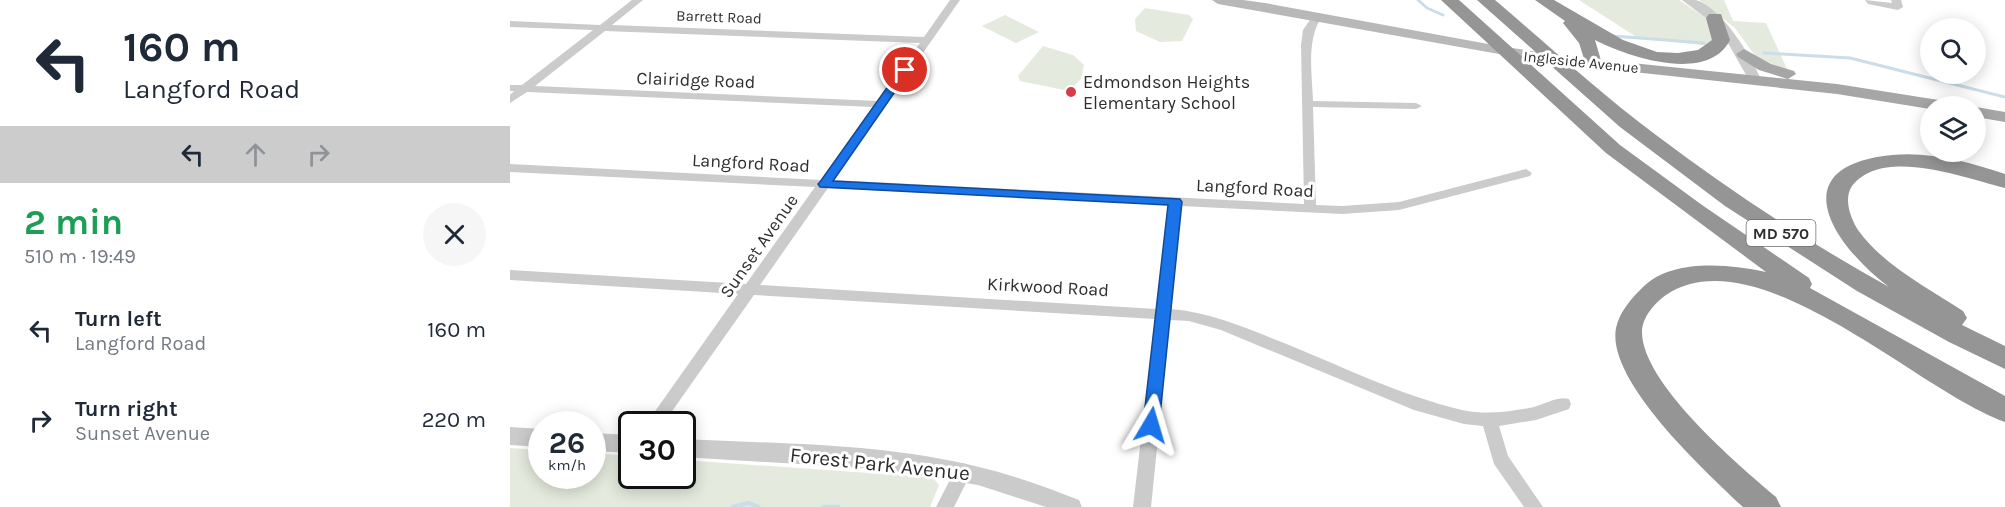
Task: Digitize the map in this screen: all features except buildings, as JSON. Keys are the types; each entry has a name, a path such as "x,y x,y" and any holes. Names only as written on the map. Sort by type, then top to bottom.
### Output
{"highway":[{"name":"MD 570","path":"1449,0 1579,120 1650,178 1745,247 1890,343 2005,410"},
{"name":"MD 570","path":"1485,0 1531,39 1584,71 1680,163 1776,229 1886,298 2005,358"},
{"path":"1538,0 1623,55 1644,63 1687,73"},
{"path":"1543,0 1613,43 1636,52 1663,57 1697,56 1715,48 1721,40 1715,18"},
{"path":"1575,25 1588,42 1584,71"},
{"path":"2005,181 1950,165 1903,161 1884,162 1867,166 1845,178 1839,189 1837,200 1844,227 1870,256 1922,297 2005,349"},
{"path":"1765,507 1684,429 1647,387 1638,372 1629,341 1630,326 1639,306 1646,297 1671,281 1698,275 1738,276 1789,288 1890,343"}],"main road":[{"name":"Ingleside Avenue","path":"1218,0 1317,16 1584,71 1687,73 1755,79 1838,88 1920,102"},
{"path":"1744,54 1775,70 1838,88"},
{"path":"1986,114 2005,117"}],"street":[{"path":"510,100 638,0"},
{"name":"Sunset Avenue","path":"663,411 955,0"},
{"path":"1688,0 1715,18 1730,34 1744,54 1755,79"},
{"path":"1870,0 1871,3 1898,7 1896,0"},
{"path":"1310,208 1307,35 1317,16"},
{"name":"Barrett Road","path":"510,24 926,40"},
{"name":"Clairidge Road","path":"510,88 881,104"},
{"path":"1307,104 1416,106"},
{"name":"Langford Road","path":"510,168 1362,210 1399,206 1526,172"},
{"path":"1142,507 1175,202"},
{"name":"Kirkwood Road","path":"510,275 1189,316 1215,322 1420,405 1464,417 1489,420 1536,413 1563,404"},
{"path":"1489,420 1500,459 1534,507"},
{"path":"510,436 528,437"},
{"name":"Forest Park Avenue","path":"696,449 889,461 963,471 1010,483 1071,507"},
{"path":"945,507 963,471"}],"shaded area":[{"path":"1579,0 1679,0 1706,18 1714,29 1711,46 1638,38"},
{"path":"1699,0 1724,0 1733,21 1766,23 1788,71 1756,57 1735,28"},
{"path":"1145,8 1189,15 1193,19 1182,41 1160,42 1136,31 1135,19"},
{"path":"1005,15 1039,32 1016,43 982,26"},
{"path":"1043,46 1073,55 1084,65 1081,79 1069,91 1020,81 1018,76"},
{"path":"510,448 528,449 528,489 606,489 606,454 618,455 618,489 696,489 696,461 927,477 934,479 939,485 930,507 510,507"}],"waterway":[{"path":"1418,0 1427,8 1443,15"},
{"path":"1613,36 1704,43"},
{"path":"1764,53 1850,58 2005,97"},
{"path":"733,507 749,503 758,507"},
{"path":"824,507 838,507"}],"place":[{"name":"Edmondson Heights Elementary School","path":"1071,92"}],"route":[{"path":"905,70 824,184 1175,202 1151,425"}]}
